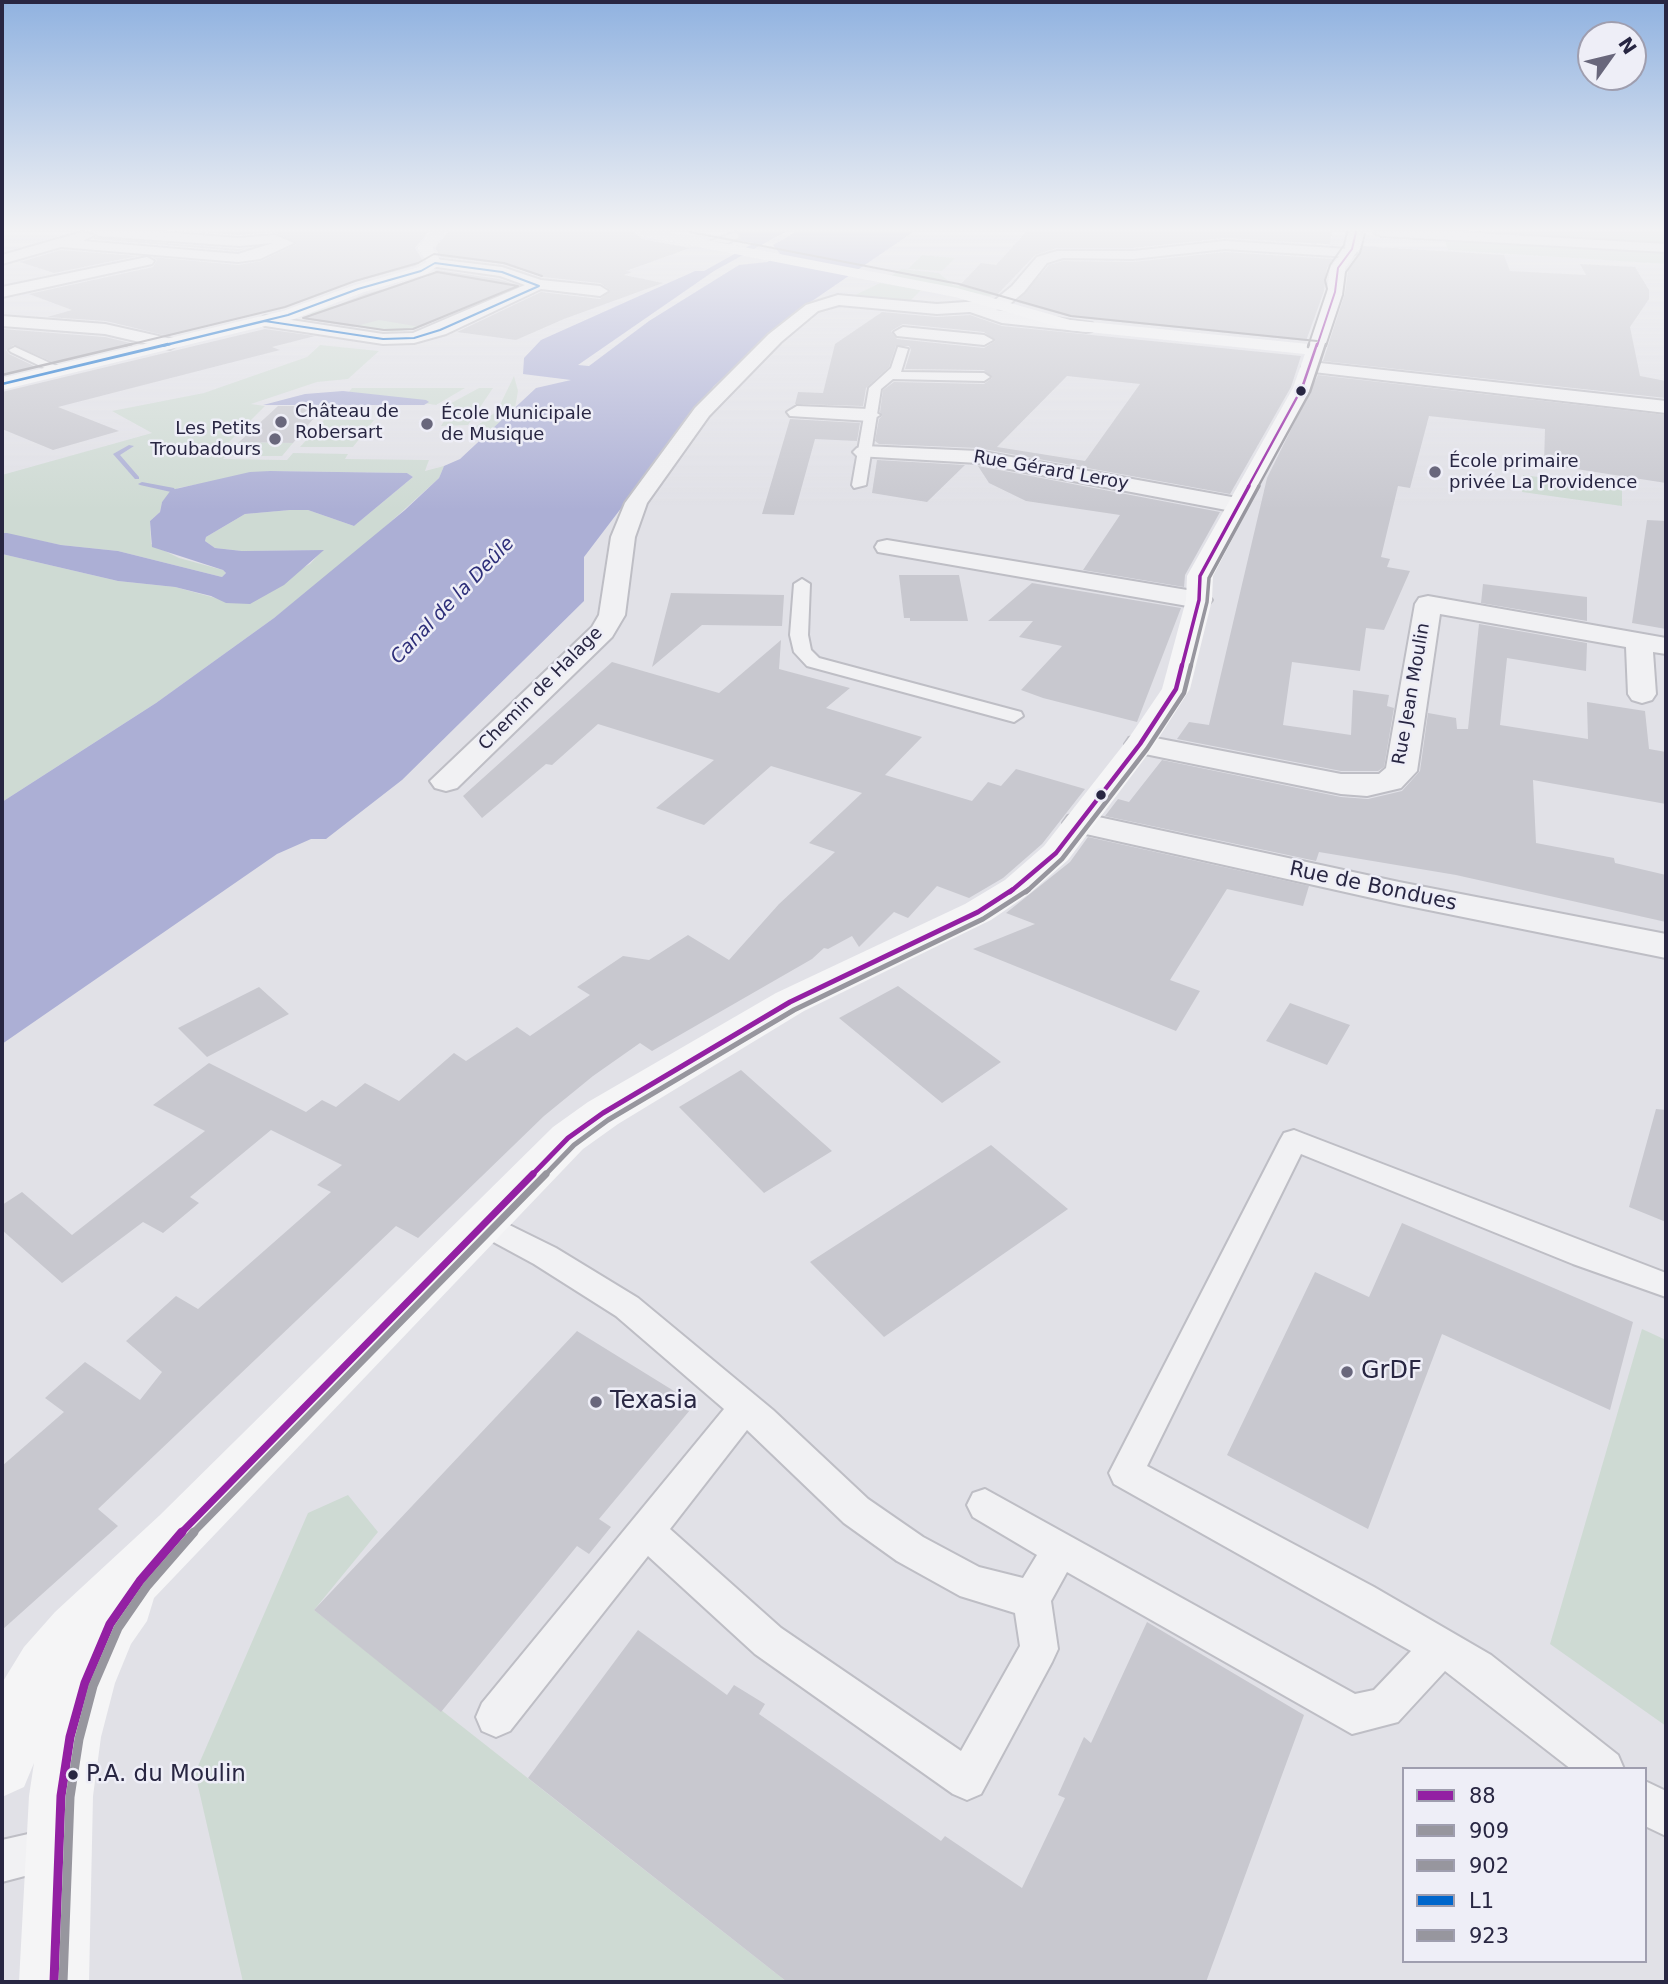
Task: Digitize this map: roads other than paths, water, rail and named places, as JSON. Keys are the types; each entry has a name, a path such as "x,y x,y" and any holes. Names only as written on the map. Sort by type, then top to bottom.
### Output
{"street":[{"path":"51,325 98,328 170,344"},
{"path":"2,384 250,325"},
{"path":"289,325 383,339 414,338 452,325"},
{"name":"Chemin de Halage","path":"446,781 561,674 607,625 617,589 623,537 631,512 702,412 792,325"},
{"path":"902,338 914,325"},
{"path":"1062,325 1666,407"},
{"path":"1074,325 1086,327"},
{"path":"2,1765 13,1695 45,1668 76,1633 180,1534 561,1144 583,1126 790,1002 985,908 1044,864 1080,823 1140,744 1176,689 1199,600 1199,576 1287,417 1313,358 1324,325"},
{"path":"902,338 984,340"},
{"path":"797,412 870,415"},
{"name":"Rue Gérard Leroy","path":"864,452 978,457 1237,505"},
{"path":"887,547 1199,600"},
{"name":"Rue Jean Moulin","path":"1140,744 1340,784 1380,784 1396,777 1401,771 1428,604 1652,644 1642,694"},
{"name":"Rue de Bondues","path":"1080,823 1399,893 1666,946"},
{"path":"54,1982 61,1796 70,1737 85,1683 110,1624 140,1581 180,1534"}],"lane":[{"path":"859,485 876,385 897,369 902,338"},
{"path":"15,350 59,371"},
{"path":"892,375 984,377"},
{"path":"802,584 799,635 803,652 813,662 1014,716"},
{"path":"1601,1767 1477,1669 1361,1600 1126,1473 1294,1140 1584,1256 1666,1285"},
{"path":"485,1224 545,1256 627,1307 745,1408 856,1511 910,1549 973,1583 1032,1599"},
{"path":"496,1717 745,1408"},
{"path":"985,1505 1352,1714 1384,1708 1441,1648"},
{"path":"646,1531 768,1641 967,1780 1039,1649 1032,1599 1060,1549"},
{"path":"1647,1802 1666,1815"},
{"path":"2,1861 60,1848"}],"water":[{"name":"Canal de la Deûle","path":"575,325 636,325 578,365 589,366 644,325 783,325 714,386 584,557 584,601 402,780 326,839 311,839 277,854 2,1044 2,802 156,703 274,618 405,510 439,478 444,466 460,459 536,388 571,380 523,374 524,358 541,340"},
{"path":"343,391 429,402 424,405 263,405 305,394"},
{"path":"250,472 407,473 413,477 354,526 308,510 290,510 245,514 206,537 205,541 215,548 242,551 324,550 284,585 250,604 226,603 211,596 175,587 118,581 2,554 2,533 7,533 61,545 118,551 222,577 226,573 223,570 152,547 150,521 160,512 162,502 171,490"}],"waterway":[{"path":"131,446 116,454 137,478"},
{"path":"142,484 171,490"}],"place":[{"name":"Château de Robersart","path":"281,422"},
{"name":"École Municipale de Musique","path":"427,424"},
{"name":"Les Petits Troubadours","path":"275,439"},
{"name":"École primaire privée La Providence","path":"1435,472"},
{"name":"GrDF","path":"1347,1372"},
{"name":"Texasia","path":"596,1402"},
{"name":"P.A. du Moulin","path":"73,1775"}]}
